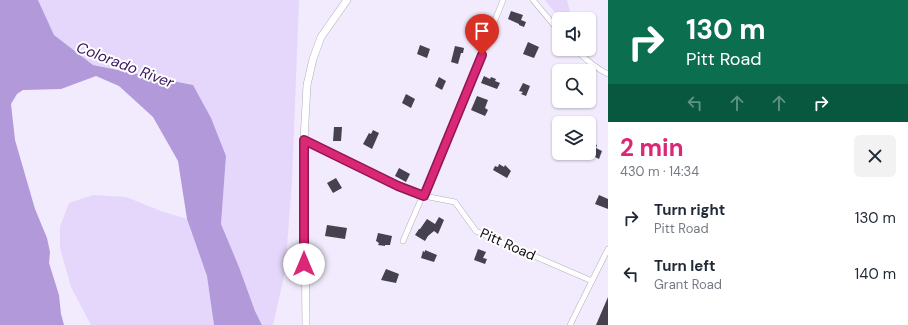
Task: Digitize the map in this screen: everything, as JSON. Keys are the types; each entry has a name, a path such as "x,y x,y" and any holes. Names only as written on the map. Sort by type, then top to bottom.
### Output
{"street":[{"path":"306,325 304,140 305,102 308,78 321,37 347,0"},
{"path":"403,241 462,108 503,0"},
{"path":"533,0 552,23"},
{"path":"582,56 599,70 608,74"},
{"name":"Pitt Road","path":"304,140 398,186 424,196 455,202 476,231 592,281"},
{"path":"570,325 592,281 606,258 608,249"}],"shaded area":[{"path":"0,0 38,0 54,35 93,65 193,85 211,118 226,156 221,224 255,311 262,325 214,325 207,276 187,219 178,161 153,117 119,86 96,76 61,89 23,90 17,94 11,104 15,140 35,209 47,238 50,252 49,263 59,295 64,325 0,325"},
{"path":"38,0 299,0 292,181 285,272 273,325 262,325 255,311 221,224 226,156 193,85 93,65 54,35"},
{"path":"545,0 567,0 570,12 554,12"},
{"path":"93,195 126,197 161,211 187,219 207,276 214,325 91,325 71,287 60,248 60,227 69,203"}],"building":[{"path":"511,11 523,15 521,20 526,22 524,27 508,19"},
{"path":"528,42 539,47 534,58 523,54"},
{"path":"420,45 430,49 427,58 417,54"},
{"path":"455,46 464,48 458,64 451,62"},
{"path":"484,76 490,79 491,77 496,79 495,81 500,83 497,89 481,83"},
{"path":"439,77 446,81 442,90 435,86"},
{"path":"523,83 530,86 526,96 521,94 523,92 519,91"},
{"path":"406,94 415,99 411,108 402,103"},
{"path":"477,96 488,100 485,108 488,110 485,116 471,110"},
{"path":"334,127 342,127 341,141 333,141"},
{"path":"373,130 379,133 372,149 363,144 369,133 371,134"},
{"path":"596,148 602,151 599,159 596,158"},
{"path":"499,164 504,167 505,165 511,171 507,178 493,170 495,166 498,167"},
{"path":"399,168 410,174 406,182 395,176"},
{"path":"336,178 342,188 333,193 327,183"},
{"path":"599,195 608,199 608,209 595,204"},
{"path":"439,217 444,220 438,234 434,231 425,241 415,235 427,219 435,224"},
{"path":"327,225 347,228 345,239 325,236"},
{"path":"378,233 392,236 390,245 378,245 379,243 376,241"},
{"path":"478,249 486,252 483,258 487,259 485,264 474,260"},
{"path":"425,250 437,255 434,262 421,258 423,251 425,252"},
{"path":"386,269 399,274 396,283 381,280"},
{"path":"608,297 608,325 596,325"}],"route":[{"path":"304,264 304,140 398,186 424,196 462,108 482,55"}],"water label":[{"name":"Colorado River","path":"125,65"}]}
